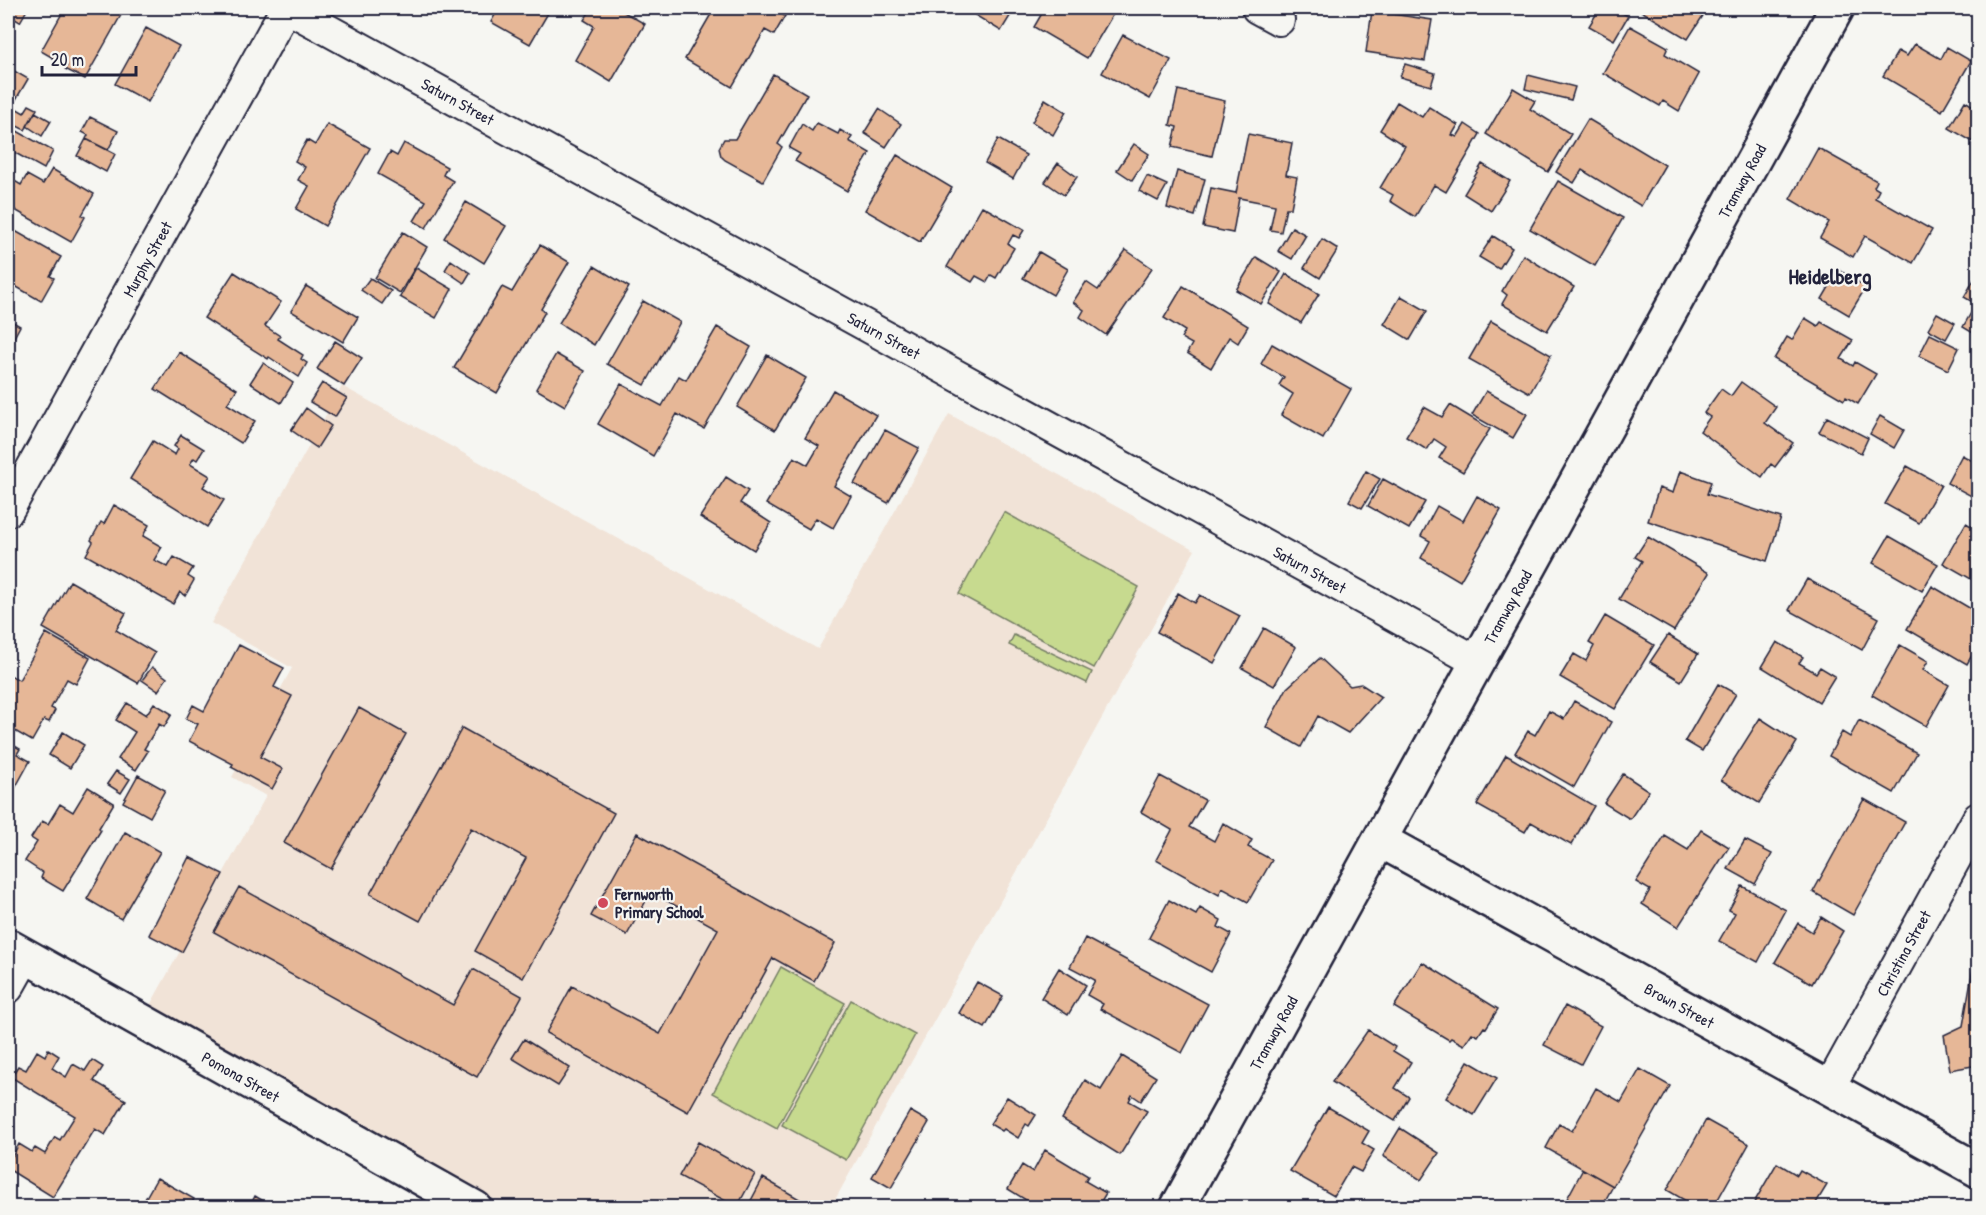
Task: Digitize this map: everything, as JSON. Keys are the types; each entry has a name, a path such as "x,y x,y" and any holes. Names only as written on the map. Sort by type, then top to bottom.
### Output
{"street":[{"name":"Murphy Street","path":"8,511 287,8"},
{"name":"Saturn Street","path":"287,8 1478,662"},
{"name":"Tramway Road","path":"1177,1208 1837,8"},
{"name":"Christina Street","path":"1829,1088 1978,818"},
{"name":"Brown Street","path":"1380,840 1978,1170"},
{"path":"8,988 16,951"},
{"name":"Pomona Street","path":"16,951 475,1208"}],"shaded area":[{"name":"Fernworth Primary School","path":"342,386 818,649 949,414 1195,550 831,1207 507,1207 148,1009 266,796 232,777 292,668 211,623"}],"green space":[{"path":"1004,512 1139,587 1094,668 959,594"},
{"path":"1014,635 1092,672 1087,683 1009,645"},
{"path":"781,967 845,1003 777,1128 713,1093"},
{"path":"851,1000 915,1035 846,1160 782,1125"}],"building":[{"path":"8,8 28,8 20,22 8,15"},
{"path":"65,8 125,8 85,79 65,69 67,66 41,51"},
{"path":"499,8 551,8 530,44 491,22"},
{"path":"592,8 617,8 645,24 611,82 575,60 594,26 584,20"},
{"path":"712,8 769,8 785,16 774,35 765,30 732,87 685,59 714,9"},
{"path":"972,8 1015,8 1001,31 970,12"},
{"path":"1045,8 1116,9 1087,58 1034,27"},
{"path":"1600,8 1614,8 1628,16 1614,40 1589,26"},
{"path":"1636,8 1708,8 1688,39"},
{"path":"1372,11 1432,20 1425,61 1366,52"},
{"path":"1630,26 1668,47 1665,54 1699,74 1679,111 1663,101 1660,106 1603,73"},
{"path":"146,28 179,46 148,102 115,84"},
{"path":"1123,35 1171,60 1150,99 1102,73"},
{"path":"1915,44 1941,59 1947,47 1971,61 1942,111 1883,76 1898,51 1907,56"},
{"path":"1405,64 1435,73 1431,86 1400,77"},
{"path":"9,68 28,79 12,106 24,113 29,105 37,109 25,130 8,124"},
{"path":"773,74 807,94 778,144 782,147 763,181 725,160 719,148 724,139 735,139"},
{"path":"1528,75 1575,87 1571,100 1525,89"},
{"path":"1513,88 1535,101 1530,109 1571,134 1548,172 1486,134"},
{"path":"1178,90 1225,101 1212,156 1172,147 1177,127 1170,125"},
{"path":"1045,99 1066,112 1053,135 1032,122"},
{"path":"1965,101 1978,109 1978,145 1949,128"},
{"path":"1397,102 1422,117 1429,107 1458,125 1452,135 1457,137 1465,124 1480,134 1446,192 1434,185 1415,217 1390,201 1393,195 1380,188 1405,146 1380,130"},
{"path":"879,109 901,124 886,147 864,133"},
{"path":"35,112 51,121 42,136 27,126"},
{"path":"90,117 118,131 108,150 86,139 88,135 82,132"},
{"path":"1588,119 1665,165 1641,206 1582,170 1574,183 1556,172"},
{"path":"817,123 838,134 840,130 852,137 849,141 870,153 847,191 795,161 800,154 789,148 802,124 812,131"},
{"path":"327,124 370,148 325,226 296,209 309,186 298,180 305,167 295,161 307,140 315,145"},
{"path":"8,126 53,151 44,169 8,149"},
{"path":"1248,134 1292,143 1286,175 1297,177 1291,208 1286,208 1281,232 1270,230 1275,205 1239,198 1233,233 1203,227 1211,188 1236,193"},
{"path":"86,139 115,154 106,172 77,156"},
{"path":"998,139 1026,155 1013,179 985,163"},
{"path":"404,143 447,167 443,175 453,181 426,228 414,221 426,201 378,174 390,152 397,156"},
{"path":"1134,144 1149,154 1132,180 1117,170"},
{"path":"1818,148 1877,181 1874,187 1879,190 1875,198 1932,230 1913,263 1865,236 1853,257 1820,238 1829,222 1790,199"},
{"path":"897,155 952,188 920,242 865,210"},
{"path":"1058,163 1077,177 1064,195 1045,182"},
{"path":"1482,164 1510,181 1491,211 1464,194"},
{"path":"52,169 94,194 82,215 85,217 71,242 8,206 8,177 21,185 27,175 43,184"},
{"path":"1177,171 1205,179 1195,216 1167,208"},
{"path":"1147,176 1167,185 1158,201 1139,191"},
{"path":"1558,181 1623,218 1595,266 1530,229"},
{"path":"466,202 506,226 484,263 444,238"},
{"path":"982,206 1024,230 1019,238 1013,235 1008,244 1014,248 996,278 991,275 987,282 976,276 972,282 947,267"},
{"path":"8,227 61,257 50,276 54,278 41,301 8,282"},
{"path":"1292,227 1306,235 1292,259 1278,251"},
{"path":"403,232 427,247 400,293 375,278"},
{"path":"1493,236 1512,248 1499,269 1479,257"},
{"path":"1322,239 1338,249 1320,278 1304,268"},
{"path":"540,245 569,262 541,309 545,312 497,393 454,368 502,287 512,292"},
{"path":"1126,250 1152,268 1106,335 1080,317 1084,310 1073,302 1086,282 1098,290"},
{"path":"1039,252 1068,269 1053,295 1023,278"},
{"path":"1523,255 1574,287 1547,331 1502,304 1507,295 1502,291"},
{"path":"1256,257 1281,272 1261,304 1236,290"},
{"path":"451,260 470,273 464,283 445,270"},
{"path":"594,266 629,287 594,345 559,323"},
{"path":"416,268 452,289 436,318 400,297"},
{"path":"1839,270 1866,287 1849,315 1822,299"},
{"path":"234,272 281,302 265,326 280,336 278,339 303,355 301,359 307,363 299,377 204,318"},
{"path":"1978,273 1978,336 1963,327 1976,304 1964,297"},
{"path":"1286,274 1319,294 1301,323 1269,304"},
{"path":"370,278 391,291 382,304 361,290"},
{"path":"306,286 358,317 343,342 291,311"},
{"path":"1183,286 1248,326 1238,343 1229,337 1211,368 1187,353 1192,344 1181,338 1185,331 1164,318"},
{"path":"1401,296 1427,311 1410,340 1384,324"},
{"path":"643,301 680,322 645,385 607,364"},
{"path":"1937,313 1955,323 1946,339 1928,329"},
{"path":"1805,318 1818,326 1821,322 1853,340 1841,359 1853,366 1855,362 1876,374 1858,404 1846,397 1844,400 1774,359 1787,337 1792,340"},
{"path":"8,319 20,326 10,345 13,348 8,358"},
{"path":"1491,321 1551,355 1530,393 1469,359"},
{"path":"717,327 751,347 704,429 677,414 653,456 598,424 621,384 662,406 679,376 686,380"},
{"path":"1930,334 1959,348 1948,370 1919,356"},
{"path":"335,341 362,358 344,386 317,369"},
{"path":"1272,344 1351,389 1323,439 1281,415 1293,394 1279,385 1284,377 1261,364"},
{"path":"179,352 237,389 227,404 255,421 241,443 155,389"},
{"path":"556,354 585,371 565,406 536,389"},
{"path":"767,355 806,378 775,430 737,407"},
{"path":"263,363 293,383 281,403 250,383"},
{"path":"1741,382 1776,407 1765,423 1793,443 1775,467 1771,464 1762,477 1700,431 1710,417 1704,413 1721,389 1731,396"},
{"path":"322,383 347,398 335,417 310,402"},
{"path":"833,390 876,415 834,486 851,496 833,528 816,518 809,529 766,504 794,457 808,465 819,446 805,438"},
{"path":"1486,391 1527,414 1513,438 1472,415"},
{"path":"1450,405 1490,429 1463,472 1439,458 1446,447 1434,439 1427,450 1406,437 1424,407 1442,417"},
{"path":"306,408 331,426 317,448 291,430"},
{"path":"1880,416 1904,430 1894,448 1870,434"},
{"path":"1827,417 1868,438 1861,453 1819,432"},
{"path":"885,430 919,448 888,503 854,484"},
{"path":"181,435 204,449 197,460 194,458 190,464 210,476 203,487 224,500 207,527 130,479 153,441 175,455 178,449 174,446"},
{"path":"1962,455 1978,464 1977,499 1947,483"},
{"path":"1907,466 1941,485 1919,523 1885,504"},
{"path":"1366,471 1380,479 1362,508 1349,501"},
{"path":"1680,471 1711,482 1707,494 1781,518 1767,561 1648,521 1659,488 1673,493"},
{"path":"726,477 748,491 740,503 771,523 754,550 700,517"},
{"path":"1383,479 1425,502 1409,529 1368,506"},
{"path":"1477,496 1501,510 1460,581 1421,558 1430,541 1421,536 1437,506 1463,521"},
{"path":"114,505 149,525 143,536 162,547 154,560 168,567 174,557 193,568 188,576 194,580 185,596 180,592 173,604 86,555 101,522 104,524"},
{"path":"1966,523 1978,530 1978,583 1943,563"},
{"path":"1889,536 1938,564 1922,591 1873,563"},
{"path":"1648,537 1709,573 1674,631 1619,599 1642,561 1635,557"},
{"path":"1807,579 1879,618 1862,650 1789,610"},
{"path":"70,581 126,613 116,630 155,653 138,683 43,628"},
{"path":"1932,586 1978,613 1978,645 1967,664 1907,629"},
{"path":"1178,593 1195,603 1200,595 1240,616 1214,663 1157,632"},
{"path":"1605,616 1654,645 1615,709 1560,677 1574,654 1586,661 1594,646 1589,643"},
{"path":"1264,628 1296,647 1274,686 1242,668"},
{"path":"46,633 90,658 76,684 67,679 51,708 55,710 49,722 44,720 32,741 8,727 8,674 19,680"},
{"path":"1668,635 1698,654 1681,681 1650,662"},
{"path":"1777,642 1803,657 1799,663 1816,673 1820,667 1835,676 1819,702 1762,667"},
{"path":"239,645 284,668 274,687 292,696 260,757 283,769 272,789 231,767 233,764 189,741 198,724 186,719 193,705 204,711"},
{"path":"1900,645 1928,661 1923,670 1949,685 1926,726 1872,695"},
{"path":"1320,658 1350,686 1361,684 1381,697 1348,733 1318,716 1301,747 1266,727 1287,688"},
{"path":"152,667 167,678 158,691 142,680"},
{"path":"1718,684 1736,694 1702,751 1685,741"},
{"path":"1574,701 1611,722 1574,787 1515,753 1528,731 1535,735 1549,711 1564,719"},
{"path":"127,703 146,715 154,703 172,714 164,727 159,724 144,749 148,751 136,770 118,759 135,732 116,720"},
{"path":"359,708 406,734 331,869 284,843"},
{"path":"1760,718 1797,742 1759,803 1721,780"},
{"path":"1859,720 1917,753 1894,793 1829,756 1842,732 1850,737"},
{"path":"462,728 614,813 523,978 475,951 526,858 471,828 420,921 370,894"},
{"path":"63,732 84,745 70,768 49,755"},
{"path":"8,742 20,749 17,754 30,761 8,801"},
{"path":"1506,755 1594,806 1571,845 1531,822 1525,832 1477,805"},
{"path":"116,771 130,779 121,793 107,784"},
{"path":"1623,774 1649,791 1630,819 1604,803"},
{"path":"138,775 165,790 150,817 123,802"},
{"path":"1160,776 1205,800 1189,827 1214,841 1223,823 1252,840 1248,847 1272,860 1248,902 1222,888 1219,895 1156,860 1172,830 1141,812"},
{"path":"88,787 114,803 99,828 101,830 63,891 41,878 43,873 25,861 37,842 31,838 42,821 48,824 60,804 73,812"},
{"path":"1864,799 1905,822 1853,915 1813,892"},
{"path":"1701,830 1729,847 1678,927 1642,904 1650,890 1636,882 1665,836 1688,850"},
{"path":"125,832 160,852 121,919 87,899"},
{"path":"637,833 835,943 814,981 773,958 688,1112 546,1033 572,986 660,1034 718,929 651,892 627,935 591,916"},
{"path":"1745,840 1772,854 1755,884 1728,869"},
{"path":"189,857 223,874 182,952 149,935"},
{"path":"1742,886 1786,910 1758,962 1719,941 1735,913 1729,910"},
{"path":"239,887 453,1005 473,969 522,996 477,1077 214,932"},
{"path":"1169,900 1196,915 1200,908 1221,920 1218,927 1231,934 1211,972 1149,938"},
{"path":"1821,917 1843,931 1812,984 1775,962 1798,923 1812,932"},
{"path":"1085,938 1208,1004 1182,1053 1100,1009 1103,1004 1087,995 1095,980 1070,967"},
{"path":"1422,962 1498,1009 1486,1028 1484,1027 1478,1036 1472,1033 1464,1045 1451,1038 1449,1040 1394,1007"},
{"path":"1059,968 1086,985 1068,1015 1041,998"},
{"path":"1973,968 1978,970 1978,1065 1950,1070 1944,1035 1963,1026"},
{"path":"977,982 1003,996 985,1028 959,1013"},
{"path":"1565,1006 1601,1026 1581,1064 1544,1045"},
{"path":"1368,1030 1395,1047 1393,1051 1411,1062 1395,1088 1409,1097 1395,1121 1332,1082"},
{"path":"524,1039 570,1068 558,1086 512,1058"},
{"path":"48,1049 59,1056 52,1068 66,1077 73,1064 85,1071 92,1060 103,1067 94,1081 126,1100 105,1135 95,1129 53,1197 8,1169 8,1164 19,1144 32,1152 35,1148 45,1154 55,1137 60,1140 75,1116 11,1077 18,1066 26,1070 37,1051 45,1056"},
{"path":"1122,1056 1156,1077 1141,1101 1132,1095 1129,1101 1147,1111 1120,1155 1062,1119 1085,1080 1101,1090"},
{"path":"1468,1061 1497,1078 1474,1115 1446,1098"},
{"path":"1640,1069 1670,1086 1613,1186 1546,1148 1559,1124 1572,1131 1596,1088 1621,1102"},
{"path":"1007,1097 1036,1115 1029,1126 1026,1124 1018,1138 990,1124"},
{"path":"1328,1107 1369,1131 1362,1143 1374,1150 1361,1172 1351,1167 1334,1196 1290,1171"},
{"path":"910,1111 929,1122 891,1188 872,1177"},
{"path":"1706,1120 1749,1144 1713,1208 1698,1208 1667,1190"},
{"path":"1400,1128 1439,1153 1421,1180 1383,1156"},
{"path":"698,1142 755,1174 737,1207 679,1176"},
{"path":"1045,1150 1088,1176 1085,1181 1106,1193 1097,1208 1039,1208 1008,1189 1022,1165 1033,1172"},
{"path":"1777,1163 1797,1175 1800,1170 1827,1185 1813,1208 1752,1206"},
{"path":"1583,1169 1613,1186 1601,1208 1562,1208"},
{"path":"157,1178 194,1199 189,1208 140,1208"},
{"path":"763,1178 815,1208 747,1208"},
{"path":"255,1196 275,1208 249,1208"}],"place":[{"name":"Fernworth Primary School","path":"603,903"}],"district":[{"name":"Heidelberg","path":"1830,276"}]}
